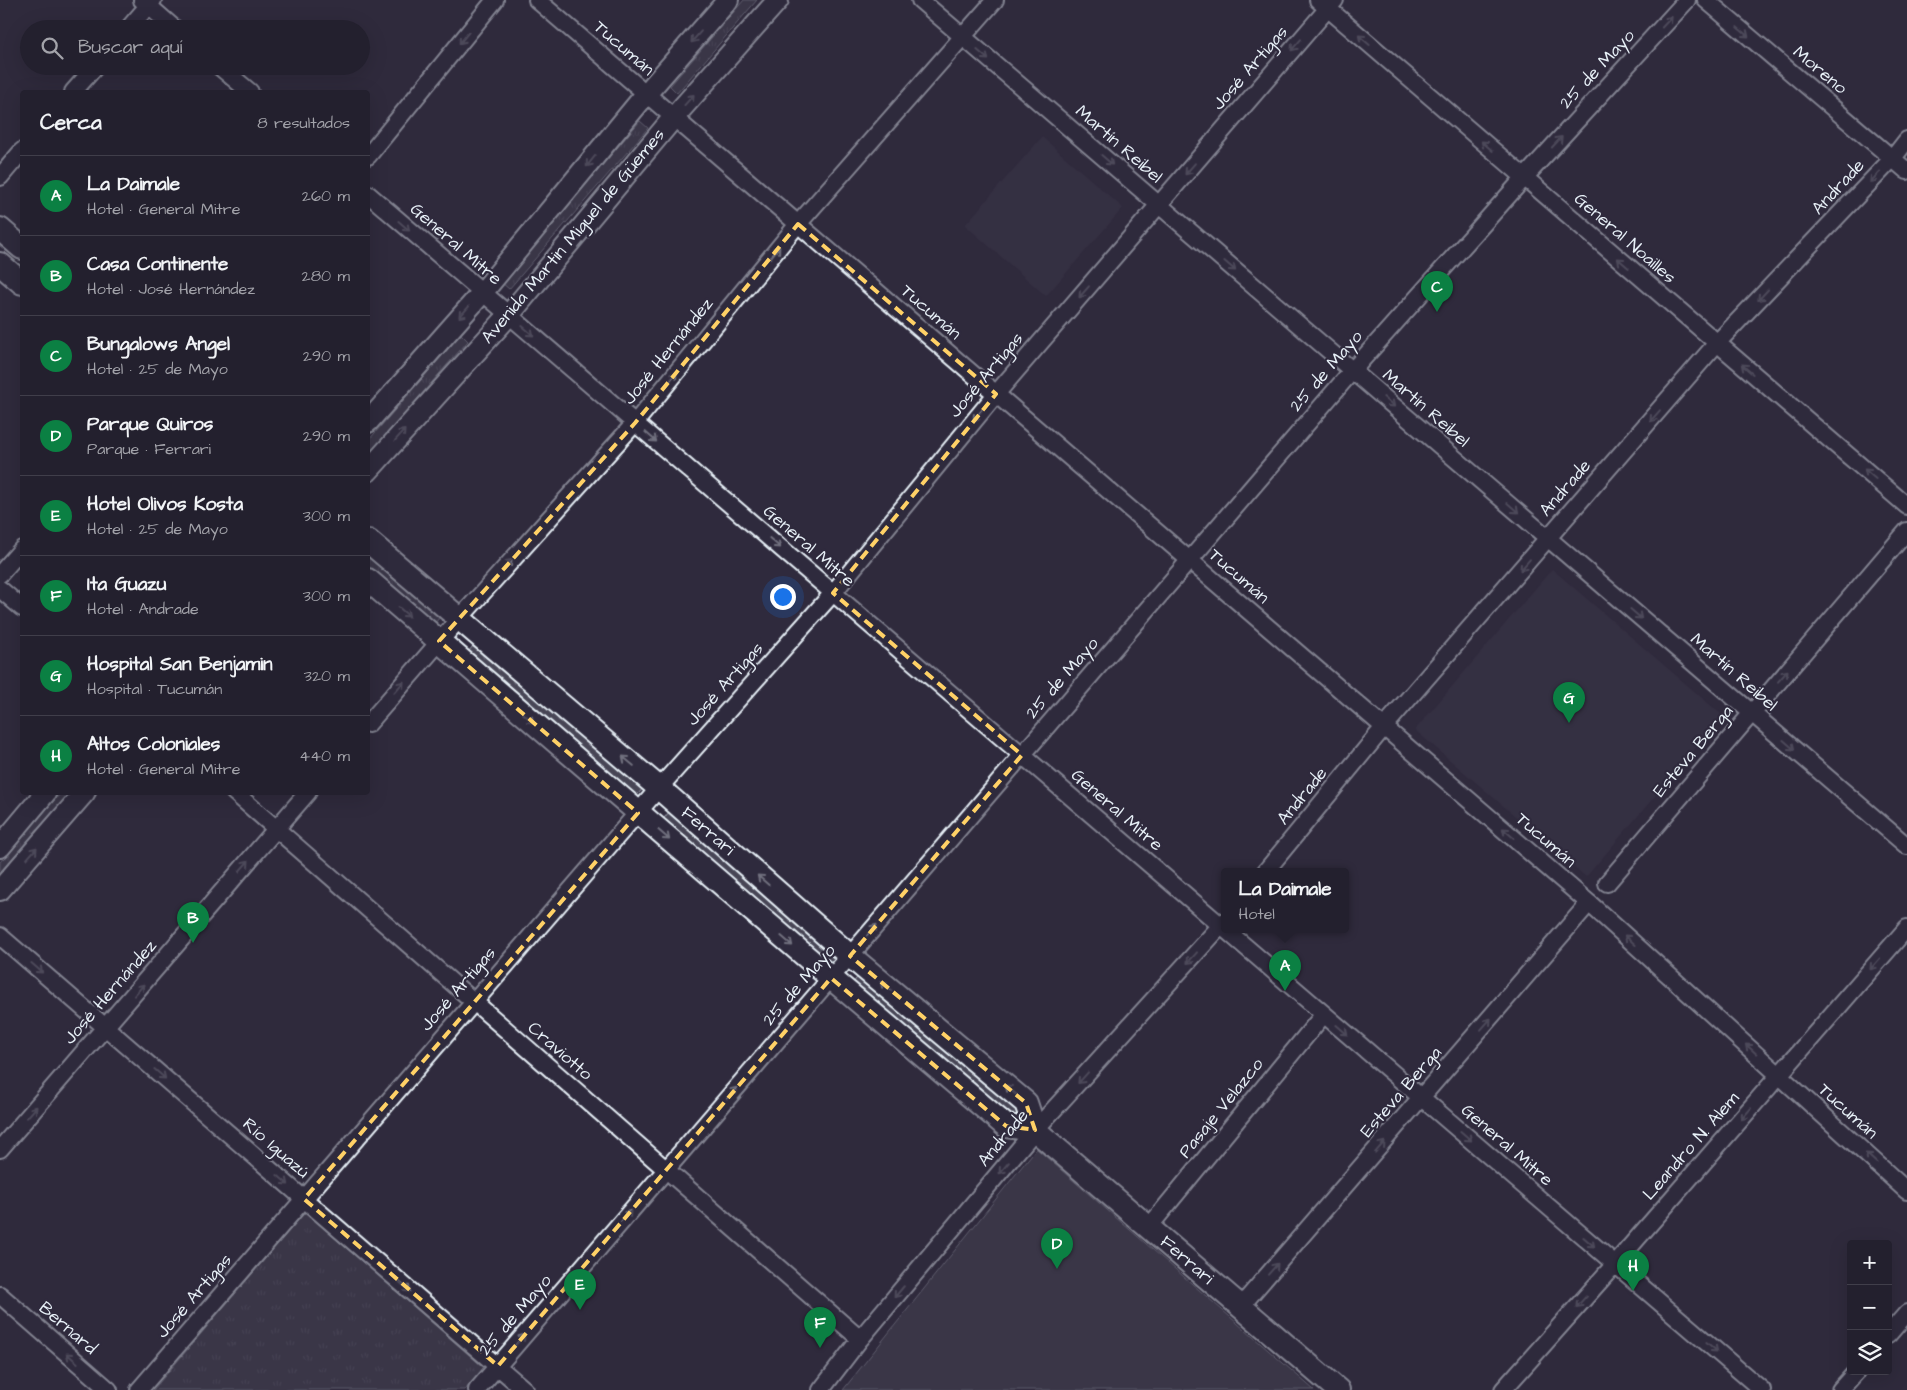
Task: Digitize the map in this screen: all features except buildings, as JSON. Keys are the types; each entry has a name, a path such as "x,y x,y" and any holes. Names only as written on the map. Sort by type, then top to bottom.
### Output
{"main road":[{"path":"0,229 20,246"},
{"path":"0,264 20,282"},
{"name":"Ferrari","path":"370,543 659,788 850,956 1026,1103 1035,1130 1338,1390"},
{"name":"Ferrari","path":"370,582 1006,1126 1035,1130"}],"street":[{"path":"370,154 495,0"},
{"name":"Tucumán","path":"536,0 1589,903 1907,1191"},
{"name":"Avenida Martin Miguel de Güemes","path":"370,420 482,293 646,94 728,0"},
{"name":"Avenida Martin Miguel de Güemes","path":"370,469 509,315 674,117 778,0"},
{"name":"Martín Reibel","path":"920,0 1907,846"},
{"name":"José Hernández","path":"370,722 635,423 798,224 995,0"},
{"name":"25 de Mayo","path":"477,1390 1352,371 1524,178 1687,0"},
{"name":"Moreno","path":"1706,0 1907,171"},
{"path":"135,20 148,2 167,20"},
{"name":"General Noailles","path":"1327,3 1524,178 1907,506"},
{"name":"José Artigas","path":"139,1390 659,788 833,593 996,394 1158,205 1327,3"},
{"path":"75,90 88,75"},
{"path":"230,75 248,90"},
{"name":"Andrade","path":"1268,868 1384,727 1717,343 1893,158 1907,140"},
{"path":"0,177 20,153"},
{"name":"General Mitre","path":"370,196 1221,924"},
{"name":"Esteva Berga","path":"1607,883 1907,531"},
{"path":"0,574 20,551"},
{"path":"0,589 20,606"},
{"path":"0,847 43,795"},
{"path":"0,890 82,795"},
{"name":"Craviotto","path":"237,795 860,1339"},
{"name":"José Hernández","path":"0,1149 305,795"},
{"name":"Esteva Berga","path":"1241,1306 1589,903"},
{"name":"Leandro N. Alem","path":"1503,1390 1907,928"},
{"name":"Andrade","path":"821,1390 860,1339 1035,1130 1221,930"},
{"name":"General Mitre","path":"1231,933 1762,1390"},
{"name":"Río Iguazú","path":"0,936 525,1390"},
{"name":"Pasaje Velazco","path":"1149,1227 1324,1014"},
{"name":"Bernard","path":"0,1296 109,1390"},
{"path":"1892,1330 1907,1313"},
{"path":"1840,1390 1853,1375"}],"highlighted area":[{"path":"798,224 996,394 833,593 1022,755 850,956 1026,1103 1035,1130 1006,1126 831,978 498,1366 304,1199 638,813 439,641 635,423"}],"shaded area":[{"path":"1042,137 1123,208 1046,296 965,225"},
{"path":"1552,569 1723,716 1586,877 1415,730"}],"green space":[{"path":"744,0 757,0 677,93 670,86"},
{"path":"640,121 648,128 509,289 502,283"},
{"path":"461,334 468,341 370,453 370,439"},
{"path":"370,554 442,615 433,625 370,571"},
{"path":"475,644 643,788 635,798 466,654"},
{"path":"59,795 72,795 0,876 0,862"},
{"path":"669,812 837,956 829,967 660,823"},
{"path":"860,974 1029,1118 1020,1129 852,984"},
{"path":"1037,1149 1314,1390 843,1390"},
{"path":"305,1212 484,1368 465,1390 153,1390"}],"place":[{"name":"Bungalows Angel","path":"1437,312"},
{"name":"Hospital San Benjamin","path":"1569,723"},
{"name":"Casa Continente","path":"193,943"},
{"name":"La Daimale","path":"1285,991"},
{"name":"Parque Quiros","path":"1057,1269"},
{"name":"Altos Coloniales","path":"1633,1291"},
{"name":"Hotel Olivos Kosta","path":"580,1310"},
{"name":"Ita Guazu","path":"820,1348"}]}
